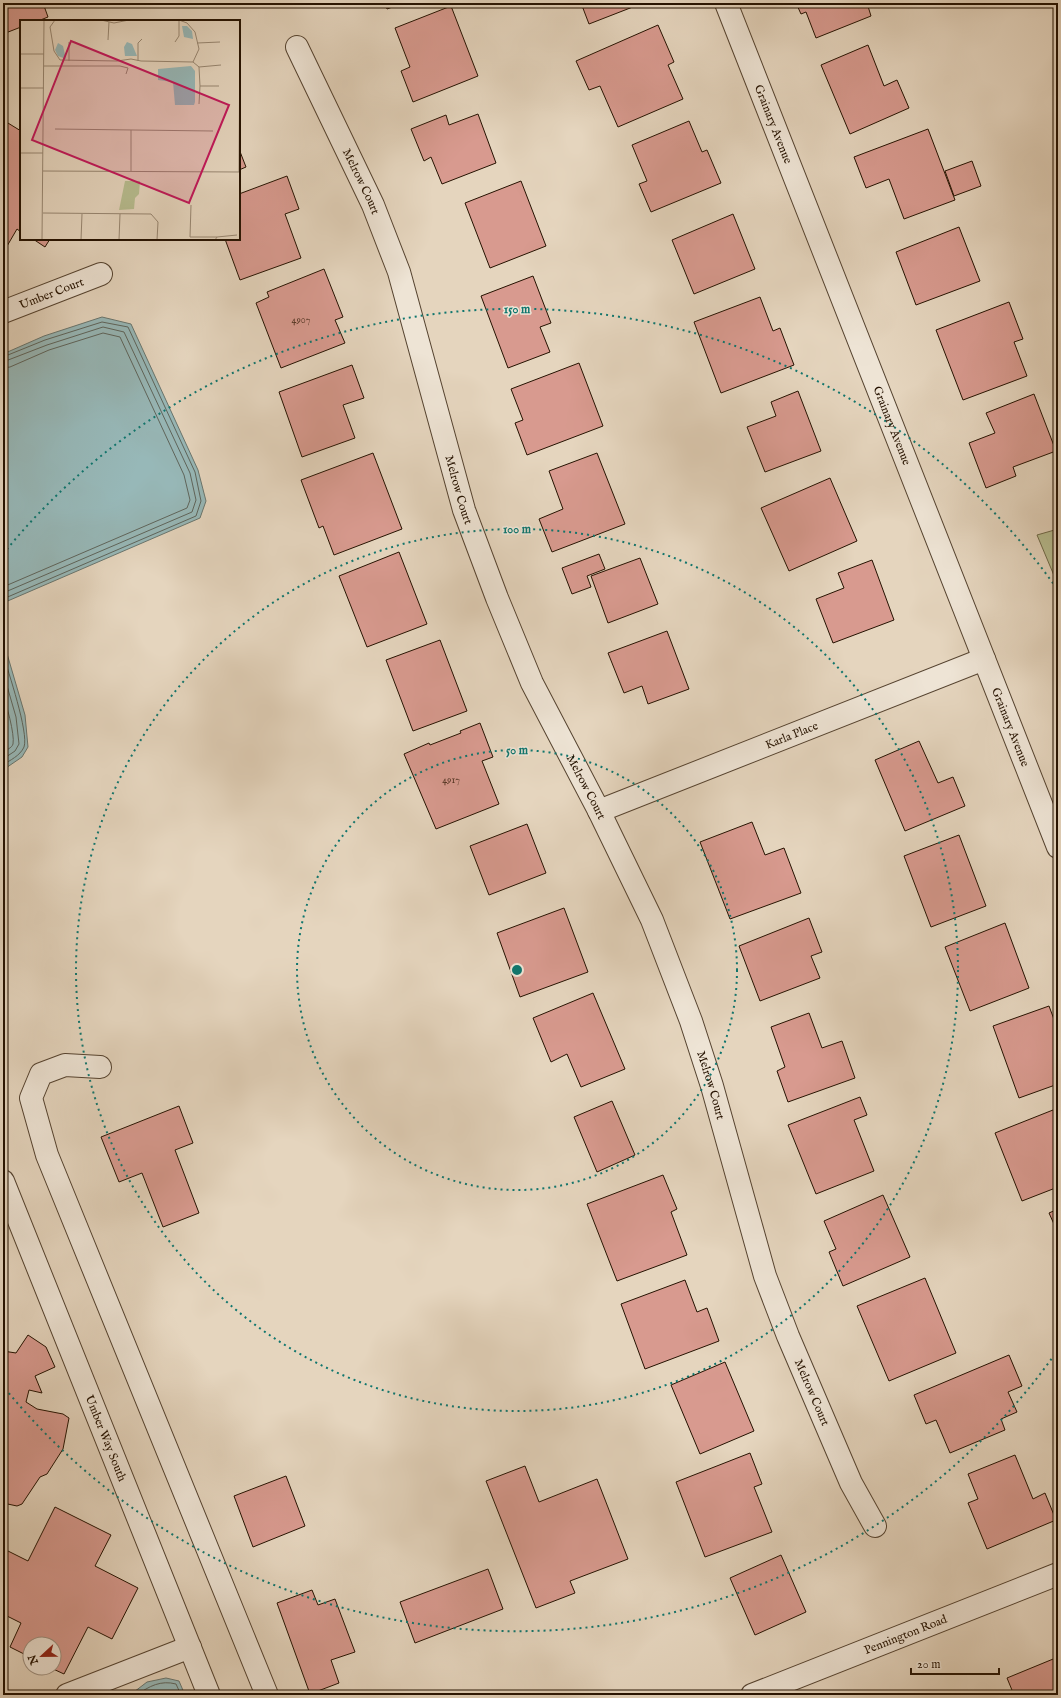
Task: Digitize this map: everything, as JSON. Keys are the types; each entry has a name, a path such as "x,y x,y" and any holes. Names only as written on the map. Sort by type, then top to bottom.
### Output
{"street":[{"name":"Grainary Avenue","path":"726,3 1058,847"},
{"name":"Melrow Court","path":"297,47 373,205 399,272 464,510 497,598 532,683 599,811 652,920 691,1021 712,1086 765,1276 788,1336 851,1483 875,1526"},
{"name":"Umber Court","path":"3,312 101,274"},
{"name":"Karla Place","path":"599,811 984,659"},
{"path":"100,1068 65,1065 41,1074 30,1098 47,1155 267,1695"},
{"name":"Umber Way South","path":"3,1180 209,1695"},
{"name":"Pennington Road","path":"752,1695 1058,1574"},
{"path":"67,1695 190,1647"}],"green space":[{"path":"1058,529 1058,585 1037,535"}],"water":[{"path":"102,317 131,324 198,470 206,501 200,518 3,603 3,354 44,336"},
{"path":"3,640 25,715 28,747 22,757 3,770"},
{"path":"166,1678 179,1681 185,1695 130,1695 147,1682"}],"building":[{"path":"3,3 43,3 48,17 40,20 20,20 20,27 3,34"},
{"path":"60,3 73,3 62,7"},
{"path":"385,3 403,3 387,9"},
{"path":"581,3 643,3 589,24"},
{"path":"796,3 867,3 871,16 816,38 806,12 801,14"},
{"path":"451,6 478,76 413,102 401,71 410,67 395,28"},
{"path":"658,25 674,62 668,65 683,99 618,127 600,86 589,90 576,61"},
{"path":"868,45 884,86 897,80 909,108 850,134 821,65"},
{"path":"478,114 496,163 442,184 431,157 424,161 411,129 446,115 449,125"},
{"path":"3,120 20,130 20,231 17,229 3,253"},
{"path":"689,121 702,152 707,150 721,183 651,212 639,184 647,181 632,145"},
{"path":"928,129 955,200 904,219 889,179 866,188 854,157"},
{"path":"240,152 246,167 240,170"},
{"path":"972,161 981,186 954,196 945,171"},
{"path":"287,176 299,209 285,214 301,258 240,280 225,240 240,240 240,194"},
{"path":"521,181 546,246 490,268 465,203"},
{"path":"733,214 755,269 694,294 672,240"},
{"path":"959,227 980,281 916,305 896,252"},
{"path":"34,240 49,240 45,247"},
{"path":"324,269 343,317 335,320 345,343 281,368 256,303 269,297 267,292"},
{"path":"533,276 551,323 540,327 550,352 508,368 481,296"},
{"path":"760,297 773,331 780,328 794,365 721,393 694,322"},
{"path":"1009,302 1023,339 1014,342 1027,376 963,400 936,330"},
{"path":"579,363 603,426 527,455 515,423 523,420 511,389"},
{"path":"352,365 364,398 343,405 355,438 302,457 279,392"},
{"path":"798,391 821,451 765,472 747,427 776,416 771,402"},
{"path":"1034,394 1056,451 1013,467 1016,476 986,488 969,443 995,433 986,413"},
{"path":"373,453 402,529 334,555 323,526 319,528 301,480"},
{"path":"597,453 625,524 552,552 539,519 563,509 549,471"},
{"path":"830,478 857,541 789,571 761,508"},
{"path":"399,552 427,624 367,647 339,576"},
{"path":"599,554 605,569 587,576 591,587 572,594 562,568"},
{"path":"640,558 658,604 608,623 591,576"},
{"path":"872,560 894,620 833,643 816,599 844,588 838,573"},
{"path":"667,631 689,689 648,704 642,686 624,693 608,653"},
{"path":"440,640 467,711 413,731 386,660"},
{"path":"480,723 493,757 482,761 499,804 436,829 404,754 429,743 430,745 461,733 460,731"},
{"path":"919,741 938,783 953,777 965,806 905,831 875,760"},
{"path":"752,822 765,855 784,848 801,893 730,919 700,842"},
{"path":"527,824 546,873 489,895 470,846"},
{"path":"959,835 986,906 931,927 904,856"},
{"path":"564,908 588,972 520,997 497,933"},
{"path":"809,918 822,952 811,956 820,978 760,1001 739,946"},
{"path":"1005,923 1029,988 970,1011 945,947"},
{"path":"593,993 625,1069 581,1087 567,1054 551,1062 533,1018"},
{"path":"1049,1006 1058,1030 1058,1084 1019,1098 993,1026"},
{"path":"809,1013 822,1048 842,1041 855,1078 788,1102 777,1071 785,1067 771,1027"},
{"path":"860,1097 867,1115 854,1120 874,1171 816,1194 788,1125"},
{"path":"612,1101 635,1155 597,1172 574,1117"},
{"path":"179,1106 193,1143 175,1150 199,1213 163,1227 142,1173 119,1182 101,1137"},
{"path":"1058,1108 1058,1187 1022,1201 995,1133"},
{"path":"663,1175 677,1209 671,1212 687,1255 617,1281 587,1204"},
{"path":"883,1195 910,1257 843,1286 829,1252 836,1249 824,1221"},
{"path":"1058,1209 1058,1233 1049,1213"},
{"path":"925,1278 956,1353 889,1381 857,1306"},
{"path":"685,1280 697,1312 707,1308 719,1341 645,1369 621,1304"},
{"path":"28,1335 46,1347 55,1367 35,1376 42,1393 29,1390 26,1402 37,1409 63,1414 69,1418 63,1449 47,1474 40,1477 22,1504 17,1506 3,1503 3,1351 16,1353"},
{"path":"1009,1355 1022,1386 1008,1392 1017,1412 1001,1419 1005,1430 950,1453 936,1420 926,1424 914,1395"},
{"path":"725,1362 754,1431 700,1454 671,1385"},
{"path":"750,1453 762,1484 754,1487 772,1532 705,1557 676,1482"},
{"path":"1015,1455 1033,1499 1045,1493 1056,1520 987,1549 968,1503 978,1499 968,1474"},
{"path":"525,1466 539,1502 597,1479 628,1559 570,1581 575,1593 536,1608 486,1481"},
{"path":"286,1476 305,1526 253,1547 234,1496"},
{"path":"55,1507 111,1535 95,1566 138,1588 112,1639 88,1627 64,1674 62,1673 62,1636 22,1636 22,1653 10,1647 21,1623 3,1614 3,1551 4,1549 28,1561"},
{"path":"781,1555 806,1612 755,1635 730,1578"},
{"path":"488,1569 503,1609 415,1643 400,1602"},
{"path":"312,1590 318,1605 335,1599 355,1652 331,1660 339,1683 310,1694 277,1603"},
{"path":"1058,1657 1058,1695 1014,1695 1007,1678"}]}
